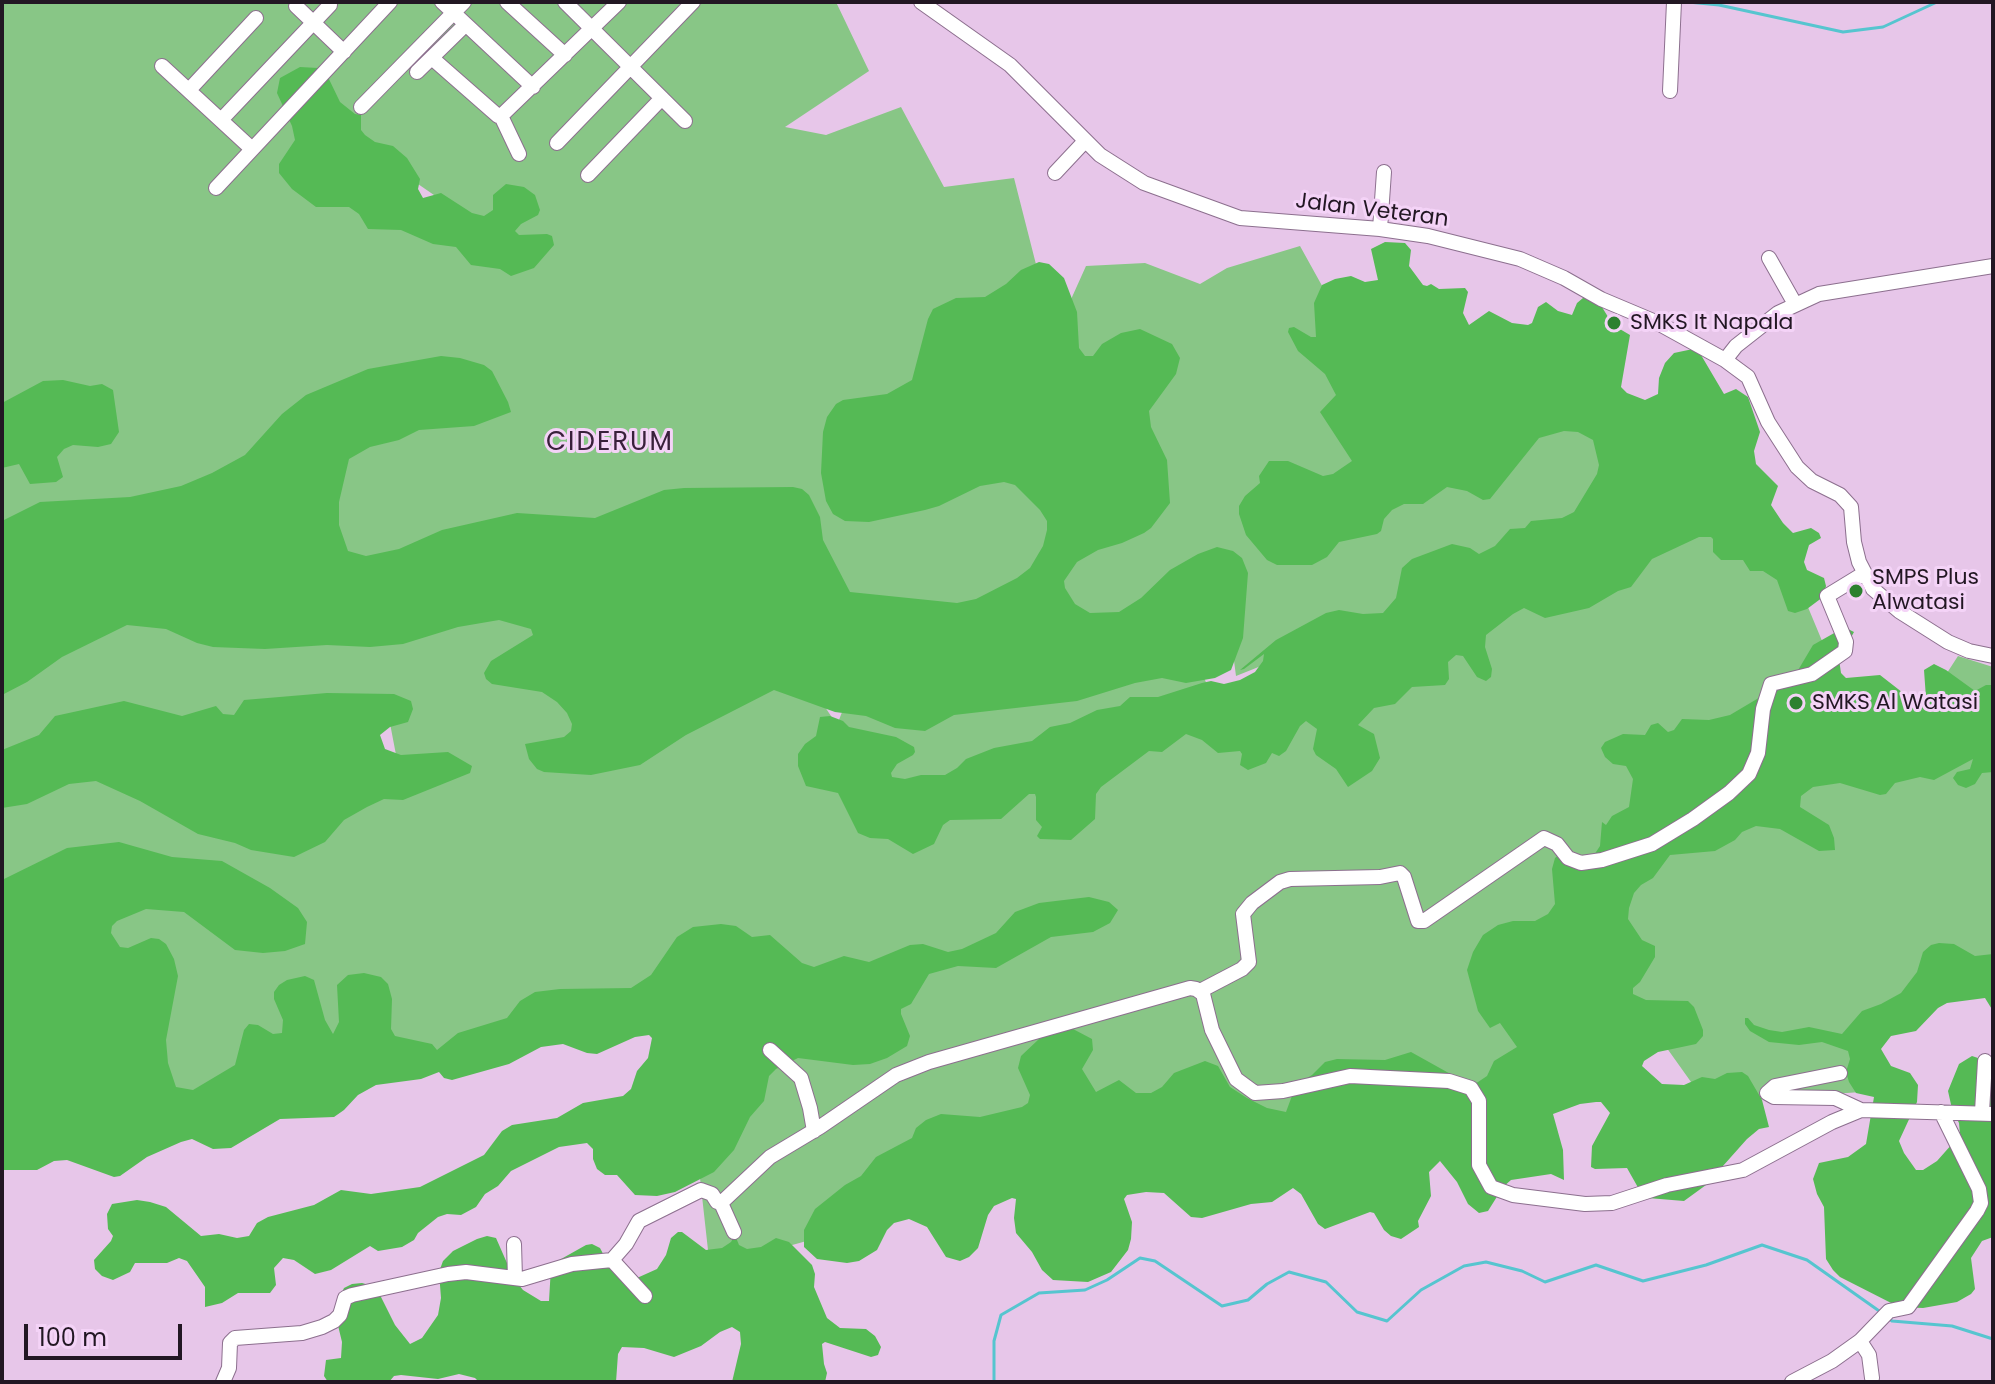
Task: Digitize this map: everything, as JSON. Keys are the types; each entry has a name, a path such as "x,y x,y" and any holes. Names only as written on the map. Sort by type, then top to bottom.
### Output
{"street":[{"path":"216,188 390,2"},
{"path":"442,2 533,87"},
{"path":"361,107 464,2"},
{"path":"507,2 565,55"},
{"path":"565,2 685,121"},
{"path":"501,116 619,2"},
{"path":"557,143 693,2"},
{"name":"Jalan Veteran","path":"921,2 1010,65 1085,141 1111,163 1144,183 1224,214 1253,220 1380,229 1428,236 1542,267 1591,295 1658,323 1725,360 1748,377 1768,422 1797,467 1812,481 1840,495 1851,507 1854,542 1863,574 1880,597 1931,631 1969,651 1993,656"},
{"path":"1670,91 1674,2"},
{"path":"221,120 330,5"},
{"path":"296,6 344,52"},
{"path":"189,90 256,18"},
{"path":"417,72 465,25"},
{"path":"433,59 501,116 519,154"},
{"path":"162,66 252,149"},
{"path":"588,175 662,98"},
{"path":"1055,173 1085,141"},
{"path":"1380,229 1384,172"},
{"path":"1769,258 1795,304"},
{"path":"1725,360 1736,346 1795,304 1838,289 1993,266"},
{"path":"721,1203 770,1157 896,1075 929,1062 1190,988 1200,991 1242,969 1249,962 1243,914 1252,903 1280,882 1290,879 1380,877 1400,873 1418,921 1424,921 1544,838 1557,844 1568,858 1581,863 1602,860 1652,844 1693,819 1749,774 1758,753 1763,709 1771,684 1812,674 1845,651 1846,642 1827,596 1863,574"},
{"path":"1200,991 1221,1052 1236,1079 1255,1093 1283,1091 1350,1076 1449,1081 1471,1088 1479,1101 1479,1165 1491,1187 1513,1195 1595,1205 1612,1203 1686,1181 1743,1170 1832,1122 1861,1110"},
{"path":"770,1050 801,1078 814,1131"},
{"path":"1840,1073 1775,1086 1767,1093 1774,1097 1835,1098 1861,1110 1987,1113 1985,1061"},
{"path":"1792,1382 1832,1361 1860,1341 1889,1311 1908,1307 1981,1203 1979,1189 1941,1112"},
{"path":"223,1382 229,1368 233,1339 302,1333 322,1327 340,1315 345,1298 352,1295 466,1272 515,1278 538,1276 589,1261 612,1260 626,1244 639,1221 701,1190 712,1194 721,1203 734,1232"},
{"path":"514,1244 515,1278"},
{"path":"612,1260 645,1296"},
{"path":"1860,1341 1869,1355 1872,1378"}],"green space":[{"path":"2,2 836,2 869,71 785,127 826,135 901,107 944,187 1014,178 1041,284 1012,454 1068,528 1016,600 950,623 359,587 215,491 2,551","holes":["350,137 460,213 313,166"]},
{"path":"300,67 318,68 327,75 340,102 361,115 361,130 365,135 375,142 393,146 407,158 420,179 418,189 423,198 441,193 472,213 484,216 493,210 493,195 506,184 524,187 535,195 540,210 538,215 515,231 519,235 547,234 552,236 554,245 534,268 511,276 500,269 471,265 456,247 433,244 401,230 368,229 359,214 349,207 316,207 292,189 279,173 279,164 295,140 277,93 280,78"},
{"path":"1385,242 1405,243 1411,250 1409,266 1423,285 1431,284 1439,289 1465,288 1468,292 1463,313 1469,325 1489,311 1512,323 1528,325 1532,323 1538,307 1546,302 1558,311 1572,315 1583,298 1597,299 1613,325 1630,335 1621,387 1627,393 1645,400 1658,394 1659,378 1665,363 1674,353 1693,349 1701,355 1724,394 1736,389 1748,397 1760,432 1754,451 1756,464 1778,486 1771,505 1793,533 1811,528 1819,533 1821,538 1809,545 1804,562 1807,570 1824,578 1826,586 1823,597 1807,609 1795,613 1788,611 1777,580 1763,571 1750,571 1743,560 1721,560 1713,552 1713,539 1699,537 1652,559 1631,587 1589,608 1545,618 1524,608 1513,614 1486,635 1485,647 1492,669 1491,677 1486,681 1477,677 1463,656 1456,655 1448,662 1449,679 1445,685 1412,687 1395,704 1374,708 1358,725 1374,734 1380,758 1372,771 1348,787 1336,769 1316,755 1313,749 1317,729 1306,721 1286,751 1279,756 1272,753 1266,763 1248,770 1240,765 1240,751 1218,753 1202,740 1186,734 1162,752 1149,751 1101,787 1096,794 1095,819 1071,840 1040,839 1037,836 1042,827 1036,820 1035,794 1029,794 1001,819 950,820 943,825 934,844 913,854 888,839 870,838 858,833 838,793 806,786 798,766 798,754 816,736 820,717 830,716 849,727 896,737 914,747 913,755 897,764 892,777 905,779 945,775 966,759 994,748 1032,741 1050,727 1070,723 1097,710 1120,706 1130,697 1158,697 1211,681 1224,684 1240,680 1255,672 1264,654 1240,670 1276,640 1326,613 1339,610 1383,613 1396,598 1402,568 1412,559 1452,544 1470,548 1479,554 1495,546 1510,529 1525,528 1531,521 1562,518 1574,512 1597,474 1599,465 1593,440 1578,432 1564,431 1539,438 1490,499 1483,500 1467,491 1447,487 1423,504 1404,504 1392,510 1377,534 1339,542 1327,557 1312,565 1277,565 1267,560 1246,535 1239,506 1260,483 1259,476 1269,461 1288,461 1323,476 1333,474 1352,461 1320,412 1336,395 1325,374 1298,351 1288,332 1289,328 1294,327 1316,337 1314,303 1322,285 1351,276 1365,282 1378,280 1371,249"},
{"path":"1300,246 1336,311 1515,436 1589,412 1620,451 1584,524 1411,606 1236,676 1226,599 1092,627 1055,585 1085,377 1059,326 1086,266 1145,263 1200,284 1227,268"},
{"path":"1039,262 1049,264 1064,278 1077,312 1079,348 1085,356 1093,356 1102,344 1121,333 1140,329 1172,344 1180,358 1176,374 1149,411 1151,427 1167,460 1170,503 1144,533 1098,550 1077,562 1064,581 1065,588 1075,604 1090,613 1119,612 1141,598 1170,570 1198,554 1217,547 1233,551 1242,558 1248,573 1243,638 1231,670 1215,678 1186,683 1162,678 1077,701 954,715 925,731 895,728 866,716 835,712 774,690 686,735 640,765 591,775 544,772 529,759 525,744 564,737 571,731 572,724 557,702 542,692 492,684 486,679 484,673 491,661 533,635 531,629 499,620 458,627 403,644 265,649 213,647 166,629 127,625 62,657 2,695 2,521 40,502 130,497 181,486 245,455 282,414 306,395 368,369 441,356 484,365 492,371 511,412 474,426 419,430 399,440 370,447 349,459 339,502 339,525 348,551 366,556 399,549 442,530 517,513 595,518 664,490 793,487 809,495 820,517 823,540 850,592 957,603 976,599 1030,568 1043,546 1047,530 1047,521 1040,510 1015,485 1004,482 980,486 925,510 869,522 845,521 833,514 826,501 821,473 823,432 827,417 836,404 843,400 887,394 912,380 933,309 956,298 985,297 1021,270"},
{"path":"63,380 90,386 102,384 113,390 119,432 111,444 98,447 73,445 64,449 57,457 63,477 56,482 30,484 19,464 2,468 2,403 43,381"},
{"path":"1717,521 1800,588 1840,684 1688,761 1534,1060 1494,1097 828,1235 710,1268 696,1142 755,1067 870,1003 478,1048 173,1119 2,898 2,799 101,754 402,786 388,713 2,766 2,672 106,616 507,600 757,682 817,695 837,725 846,702 1202,672 1210,693 893,813 1517,601"},
{"path":"1848,629 1854,632 1839,659 1841,673 1846,678 1880,675 1907,696 1920,700 1926,698 1924,670 1934,664 1975,691 1993,685 1993,772 1982,773 1975,784 1966,788 1958,785 1953,778 1957,772 1970,769 1973,759 1934,780 1920,777 1895,783 1886,794 1840,783 1813,787 1801,796 1800,807 1829,825 1835,850 1819,851 1780,829 1756,826 1715,851 1670,855 1653,878 1634,893 1628,919 1642,940 1655,946 1655,957 1633,988 1633,994 1646,1000 1688,1001 1694,1007 1703,1030 1703,1036 1696,1044 1658,1052 1644,1061 1642,1066 1662,1084 1684,1085 1702,1077 1715,1079 1727,1073 1742,1072 1748,1076 1762,1100 1769,1127 1759,1129 1747,1139 1706,1185 1684,1201 1648,1198 1640,1191 1627,1168 1591,1167 1592,1146 1610,1113 1601,1102 1596,1102 1553,1114 1563,1150 1564,1180 1551,1174 1511,1180 1488,1211 1479,1213 1468,1204 1457,1182 1440,1161 1429,1172 1431,1196 1418,1221 1419,1227 1401,1239 1384,1230 1374,1213 1370,1212 1325,1229 1318,1224 1301,1194 1293,1188 1272,1202 1251,1204 1202,1218 1191,1217 1164,1193 1127,1195 1124,1199 1132,1222 1128,1250 1111,1272 1088,1282 1053,1280 1042,1270 1016,1233 1016,1199 1012,1198 994,1206 988,1215 978,1248 960,1261 946,1257 927,1227 909,1219 894,1223 877,1250 859,1261 847,1263 817,1259 804,1247 804,1230 815,1209 861,1176 876,1157 912,1138 916,1128 926,1120 941,1114 980,1117 1028,1103 1030,1095 1018,1068 1021,1056 1039,1039 1056,1030 1073,1029 1092,1039 1093,1050 1082,1069 1096,1092 1119,1080 1136,1093 1151,1093 1162,1087 1174,1073 1205,1061 1218,1066 1230,1087 1247,1098 1267,1108 1286,1112 1296,1085 1325,1062 1337,1059 1385,1060 1411,1052 1472,1086 1487,1076 1494,1061 1517,1047 1500,1023 1490,1028 1478,1011 1467,970 1473,952 1483,935 1498,925 1535,921 1548,914 1555,904 1552,869 1555,858 1565,850 1582,860 1594,855 1600,846 1602,822 1606,825 1612,816 1629,807 1633,779 1626,766 1613,764 1605,757 1601,748 1605,742 1623,734 1645,735 1651,725 1658,723 1668,732 1674,730 1682,719 1709,720 1730,715 1794,677 1813,645"},
{"path":"1958,656 1993,667 1993,968 1866,1029 1861,1092 1706,1103 1587,936 1657,842 1760,782 1946,745 1945,676"},
{"path":"327,693 394,694 411,701 413,709 408,722 390,727 380,735 385,749 401,755 448,752 472,766 470,773 403,800 384,799 367,807 344,820 325,842 294,857 251,850 198,834 140,801 96,781 69,784 27,804 2,808 2,750 39,735 55,716 124,701 182,716 216,706 223,714 234,715 244,700"},
{"path":"119,842 172,857 222,861 298,908 307,922 305,944 285,951 263,953 235,950 184,912 146,909 112,926 111,933 120,947 128,948 151,938 159,939 166,944 174,959 178,976 166,1040 168,1063 176,1087 193,1090 235,1065 244,1030 249,1024 258,1025 273,1034 282,1033 283,1020 274,992 287,980 305,976 314,980 325,1020 333,1034 339,1022 337,985 348,975 364,973 381,977 388,984 392,999 391,1029 395,1036 432,1044 437,1050 458,1033 507,1018 520,1001 535,992 631,988 651,975 677,937 693,927 721,924 736,926 752,937 770,935 802,963 814,967 844,956 869,962 910,945 923,944 948,952 962,949 996,933 1015,912 1039,903 1089,897 1109,902 1118,910 1110,923 1093,932 1051,937 996,968 958,966 929,974 911,1004 901,1009 910,1036 907,1046 887,1058 870,1064 853,1065 798,1058 776,1069 769,1076 764,1101 750,1117 734,1150 714,1172 675,1192 657,1196 635,1195 617,1175 605,1175 597,1169 593,1149 587,1143 559,1147 511,1171 498,1186 485,1194 476,1207 461,1215 438,1217 402,1247 378,1251 370,1246 331,1270 315,1274 294,1260 283,1258 274,1268 276,1285 270,1293 238,1293 222,1303 205,1307 205,1287 187,1261 179,1258 167,1263 135,1263 130,1272 113,1280 95,1269 94,1260 113,1236 108,1229 107,1214 112,1204 137,1200 150,1202 166,1207 201,1236 219,1234 237,1238 249,1236 257,1223 268,1217 314,1205 341,1190 371,1194 420,1187 484,1155 502,1131 512,1125 557,1118 583,1103 623,1096 631,1089 637,1071 648,1058 652,1038 649,1035 635,1037 597,1054 563,1044 541,1047 509,1064 452,1080 444,1078 439,1072 421,1079 376,1085 358,1095 334,1117 280,1119 231,1148 213,1149 192,1139 181,1142 147,1157 120,1176 114,1177 67,1160 54,1161 37,1170 2,1170 2,880 67,848"},
{"path":"1939,943 1954,944 1975,956 1993,954 1993,1011 1985,998 1947,1003 1916,1031 1891,1036 1881,1049 1891,1066 1910,1073 1918,1085 1917,1102 1899,1141 1916,1170 1923,1170 1937,1161 1960,1135 1948,1091 1959,1064 1972,1056 1978,1058 1993,1083 1993,1237 1982,1241 1971,1258 1975,1289 1971,1294 1957,1302 1923,1308 1899,1307 1840,1277 1833,1270 1826,1259 1824,1207 1813,1179 1819,1163 1848,1157 1866,1144 1874,1097 1856,1093 1849,1082 1846,1072 1850,1059 1848,1051 1822,1042 1799,1045 1769,1042 1750,1031 1745,1018 1769,1030 1782,1032 1809,1027 1842,1034 1862,1011 1901,993 1917,972 1923,952"},
{"path":"678,1232 706,1250 722,1248 735,1235 739,1245 747,1249 761,1247 776,1238 789,1242 812,1265 814,1287 827,1318 840,1328 866,1329 875,1336 881,1347 878,1355 871,1357 825,1342 822,1344 827,1373 825,1382 732,1382 741,1344 740,1332 732,1327 701,1346 674,1357 644,1348 622,1347 618,1354 616,1382 479,1382 459,1374 438,1379 401,1375 394,1376 389,1382 328,1382 324,1376 326,1360 341,1358 342,1342 334,1309 344,1288 352,1284 376,1287 395,1325 410,1344 422,1338 438,1315 441,1298 439,1272 443,1261 453,1251 477,1239 487,1236 496,1238 514,1279 523,1290 541,1301 549,1301 551,1267 586,1245 600,1248 611,1269 622,1282 628,1282 657,1269 666,1255 671,1238"}],"waterway":[{"path":"1688,2 1719,5 1843,32 1883,27 1937,2"},
{"path":"994,1382 994,1341 1001,1315 1039,1293 1085,1290 1107,1280 1140,1258 1155,1261 1222,1306 1248,1300 1267,1284 1289,1272 1326,1282 1357,1312 1387,1321 1421,1290 1464,1266 1486,1262 1522,1271 1545,1282 1596,1265 1643,1281 1706,1265 1762,1245 1807,1260 1882,1313"},
{"path":"1888,1318 1892,1321 1952,1326 1993,1339"}],"place":[{"name":"SMKS It Napala","path":"1614,323"},
{"name":"SMPS Plus Alwatasi","path":"1856,591"},
{"name":"SMKS Al Watasi","path":"1796,703"}],"district":[{"name":"CIDERUM","path":"610,443"}]}
